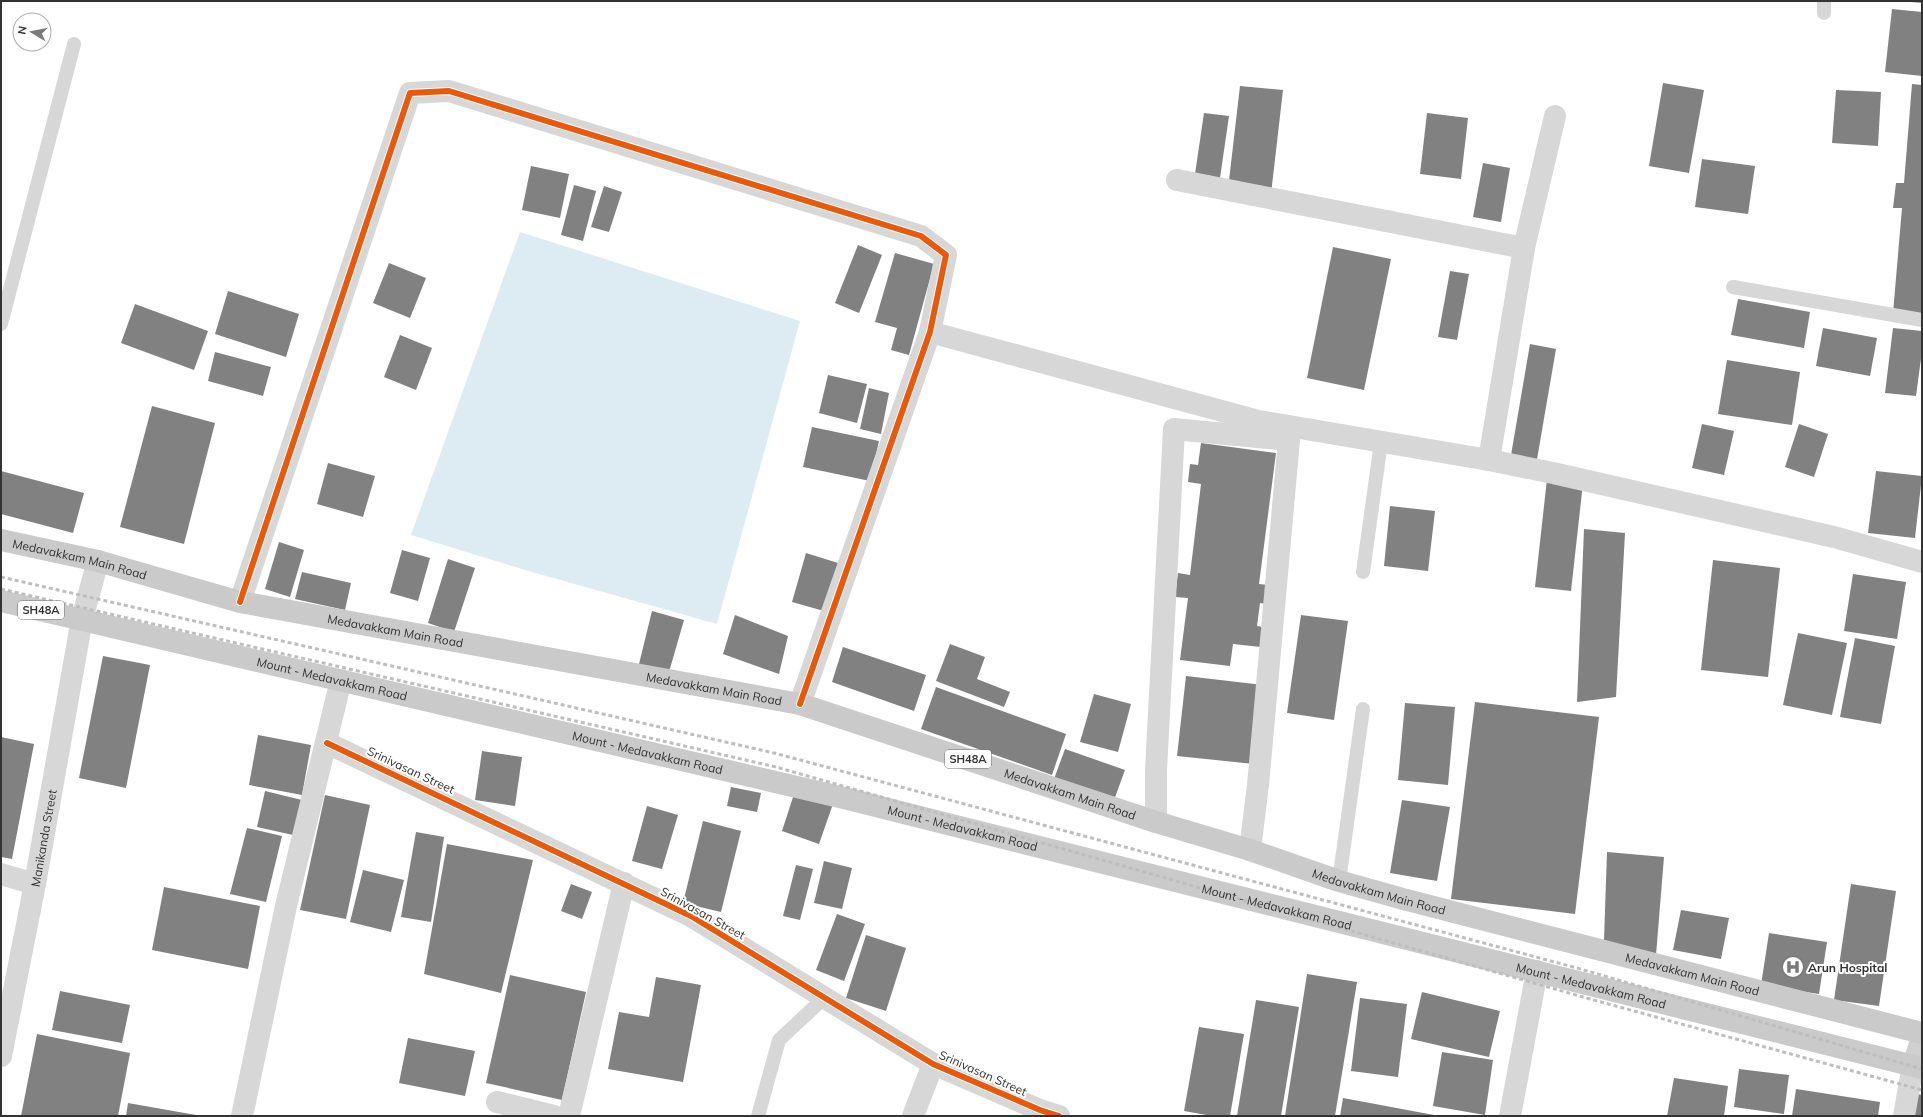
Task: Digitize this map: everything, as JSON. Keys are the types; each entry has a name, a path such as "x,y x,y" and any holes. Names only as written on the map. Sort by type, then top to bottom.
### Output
{"main road":[{"name":"Medavakkam Main Road","path":"1,540 98,561 240,602 800,704 1156,822 1250,850 1403,899 1922,1033"},
{"name":"Mount - Medavakkam Road","path":"1,601 844,798 1917,1066"}],"street":[{"path":"240,602 410,93 449,91 921,236 946,255 930,332 800,704"},
{"path":"1489,460 1524,248 1555,116"},
{"path":"1177,180 1524,248"},
{"path":"930,332 1259,421 1489,460 1553,473 1834,537 1922,562"},
{"path":"1156,822 1156,770 1174,429 1289,440 1258,785 1250,850"},
{"name":"Manikanda Street","path":"1,1056 35,884 82,620 98,561"},
{"path":"242,1116 286,906 327,743 341,680"},
{"name":"Srinivasan Street","path":"327,743 692,916 933,1064 1040,1110 1059,1116"},
{"path":"1,874 35,884"},
{"path":"569,1116 624,883"},
{"path":"1510,1116 1537,971"},
{"path":"1904,1116 1917,1066 1922,1038"},
{"path":"914,1116 933,1064"},
{"path":"497,1102 554,1116"}],"lane":[{"path":"1,324 74,44"},
{"path":"1733,287 1922,320"},
{"path":"1363,572 1381,442"},
{"path":"1340,880 1363,709"},
{"path":"758,1116 779,1040 825,997"}],"shaded area":[{"path":"520,232 800,321 717,624 532,572 411,535"}],"building":[{"path":"1922,1 1922,3 1911,2"},
{"path":"1892,9 1922,12 1922,76 1885,72"},
{"path":"1663,83 1704,90 1689,173 1649,166"},
{"path":"1912,84 1922,85 1922,315 1893,313 1902,208 1893,208 1896,183 1904,183"},
{"path":"1240,86 1283,90 1271,194 1228,189"},
{"path":"1836,90 1881,92 1878,146 1832,143"},
{"path":"1204,113 1229,116 1220,178 1195,174"},
{"path":"1427,113 1468,118 1461,179 1420,174"},
{"path":"1702,159 1755,166 1748,214 1695,207"},
{"path":"1483,163 1510,168 1501,222 1473,217"},
{"path":"531,166 569,174 560,218 522,210"},
{"path":"574,185 596,191 583,241 561,235"},
{"path":"604,186 622,192 609,232 591,227"},
{"path":"858,245 882,255 859,313 835,303"},
{"path":"1333,247 1391,259 1364,390 1307,378"},
{"path":"895,253 934,264 909,355 891,350 897,328 875,322"},
{"path":"389,263 426,278 410,318 373,303"},
{"path":"1450,271 1469,274 1457,340 1438,337"},
{"path":"228,291 299,314 286,357 215,334"},
{"path":"1738,299 1810,312 1804,348 1731,335"},
{"path":"135,304 208,331 194,370 121,343"},
{"path":"1823,328 1877,338 1870,376 1816,366"},
{"path":"1893,328 1922,331 1922,351 1916,396 1885,393"},
{"path":"400,335 432,348 416,390 384,377"},
{"path":"1530,344 1556,349 1536,465 1510,461"},
{"path":"215,352 271,367 263,396 208,381"},
{"path":"1727,360 1800,372 1792,425 1718,414"},
{"path":"828,375 867,384 857,423 819,413"},
{"path":"869,388 889,393 881,434 860,429"},
{"path":"152,406 215,423 184,544 120,527"},
{"path":"1702,424 1734,431 1724,475 1692,468"},
{"path":"1799,424 1828,434 1814,477 1785,467"},
{"path":"812,427 879,441 870,481 803,467"},
{"path":"1201,443 1276,453 1259,584 1269,585 1266,604 1260,603 1257,626 1263,627 1261,647 1233,644 1230,666 1180,660 1188,598 1175,597 1178,573 1190,575 1201,484 1188,482 1190,464 1198,465"},
{"path":"328,463 375,476 363,517 317,504"},
{"path":"1,471 84,493 73,533 1,514"},
{"path":"1876,471 1922,476 1915,538 1868,533"},
{"path":"1547,479 1583,483 1571,591 1535,587"},
{"path":"1390,506 1435,511 1428,571 1384,566"},
{"path":"1584,529 1625,533 1616,697 1577,702"},
{"path":"279,542 304,550 290,597 265,589"},
{"path":"402,550 430,558 418,601 390,593"},
{"path":"806,553 838,563 824,611 792,602"},
{"path":"448,559 475,568 454,632 428,623"},
{"path":"1713,560 1780,568 1768,677 1701,670"},
{"path":"302,572 351,583 345,610 295,599"},
{"path":"1853,574 1906,582 1897,639 1844,631"},
{"path":"652,611 684,620 669,672 639,664"},
{"path":"735,615 788,636 779,674 723,654"},
{"path":"1301,615 1348,621 1334,720 1287,713"},
{"path":"1798,633 1847,643 1832,715 1783,705"},
{"path":"1855,638 1895,646 1881,724 1840,717"},
{"path":"950,644 985,657 977,679 1010,692 1004,707 936,681"},
{"path":"843,647 926,675 914,711 832,682"},
{"path":"103,656 150,665 126,788 79,778"},
{"path":"1186,676 1263,685 1254,764 1177,756"},
{"path":"936,687 1066,734 1052,775 921,729"},
{"path":"1094,694 1131,704 1118,752 1080,742"},
{"path":"1475,702 1599,717 1575,914 1451,899"},
{"path":"1405,703 1455,707 1448,785 1398,780"},
{"path":"258,735 311,745 302,795 249,785"},
{"path":"1,737 34,744 12,859 1,857"},
{"path":"1065,749 1125,770 1114,800 1054,779"},
{"path":"482,751 522,757 515,806 475,800"},
{"path":"731,787 761,793 757,812 727,806"},
{"path":"265,791 302,800 293,835 257,827"},
{"path":"795,791 833,804 819,844 782,831"},
{"path":"325,795 370,805 346,919 300,910"},
{"path":"1402,800 1450,807 1437,881 1390,873"},
{"path":"647,806 678,815 662,869 632,861"},
{"path":"703,821 741,831 721,912 683,903"},
{"path":"247,828 282,836 266,902 230,894"},
{"path":"416,832 444,837 431,922 401,917"},
{"path":"447,844 533,860 501,993 424,974"},
{"path":"1607,852 1664,857 1656,955 1604,940"},
{"path":"824,861 852,868 842,909 814,903"},
{"path":"796,865 813,869 800,920 783,916"},
{"path":"363,870 404,880 391,932 350,922"},
{"path":"571,884 592,892 582,919 561,911"},
{"path":"1851,884 1896,891 1879,1006 1834,1000"},
{"path":"164,887 260,906 248,969 152,950"},
{"path":"1681,910 1729,918 1721,959 1673,950"},
{"path":"837,914 865,924 844,981 816,970"},
{"path":"1769,933 1827,942 1819,994 1761,985"},
{"path":"866,935 906,948 886,1011 846,998"},
{"path":"1307,974 1357,982 1335,1116 1285,1116"},
{"path":"510,975 586,992 562,1100 486,1083"},
{"path":"656,977 701,985 683,1082 608,1069 619,1012 649,1017"},
{"path":"60,991 130,1005 122,1043 52,1030"},
{"path":"1422,992 1500,1011 1489,1057 1411,1039"},
{"path":"1360,998 1407,1004 1398,1077 1351,1071"},
{"path":"1256,1000 1299,1007 1281,1116 1237,1116"},
{"path":"1199,1027 1244,1034 1230,1116 1212,1116 1184,1111"},
{"path":"37,1034 130,1053 118,1116 21,1116"},
{"path":"408,1038 475,1051 465,1096 399,1083"},
{"path":"1442,1052 1493,1060 1485,1115 1433,1106"},
{"path":"1739,1069 1789,1075 1784,1114 1734,1107"},
{"path":"1674,1078 1728,1086 1724,1116 1667,1116"},
{"path":"1796,1089 1880,1102 1878,1116 1792,1116"},
{"path":"1918,1094 1922,1095 1922,1116 1913,1116"},
{"path":"1343,1098 1434,1115 1434,1116 1340,1116"},
{"path":"128,1103 196,1115 196,1116 126,1116"}],"railway":[{"path":"1,577 774,753 1577,968 1922,1069"},
{"path":"1,589 776,767 1583,997 1922,1090"}],"cycle path":[{"path":"240,602 410,93 449,91 921,236 946,255 930,332 800,704"},
{"path":"327,743 691,916 933,1064 1040,1110 1059,1116"}],"place":[{"name":"Arun Hospital","path":"1793,967"}]}
